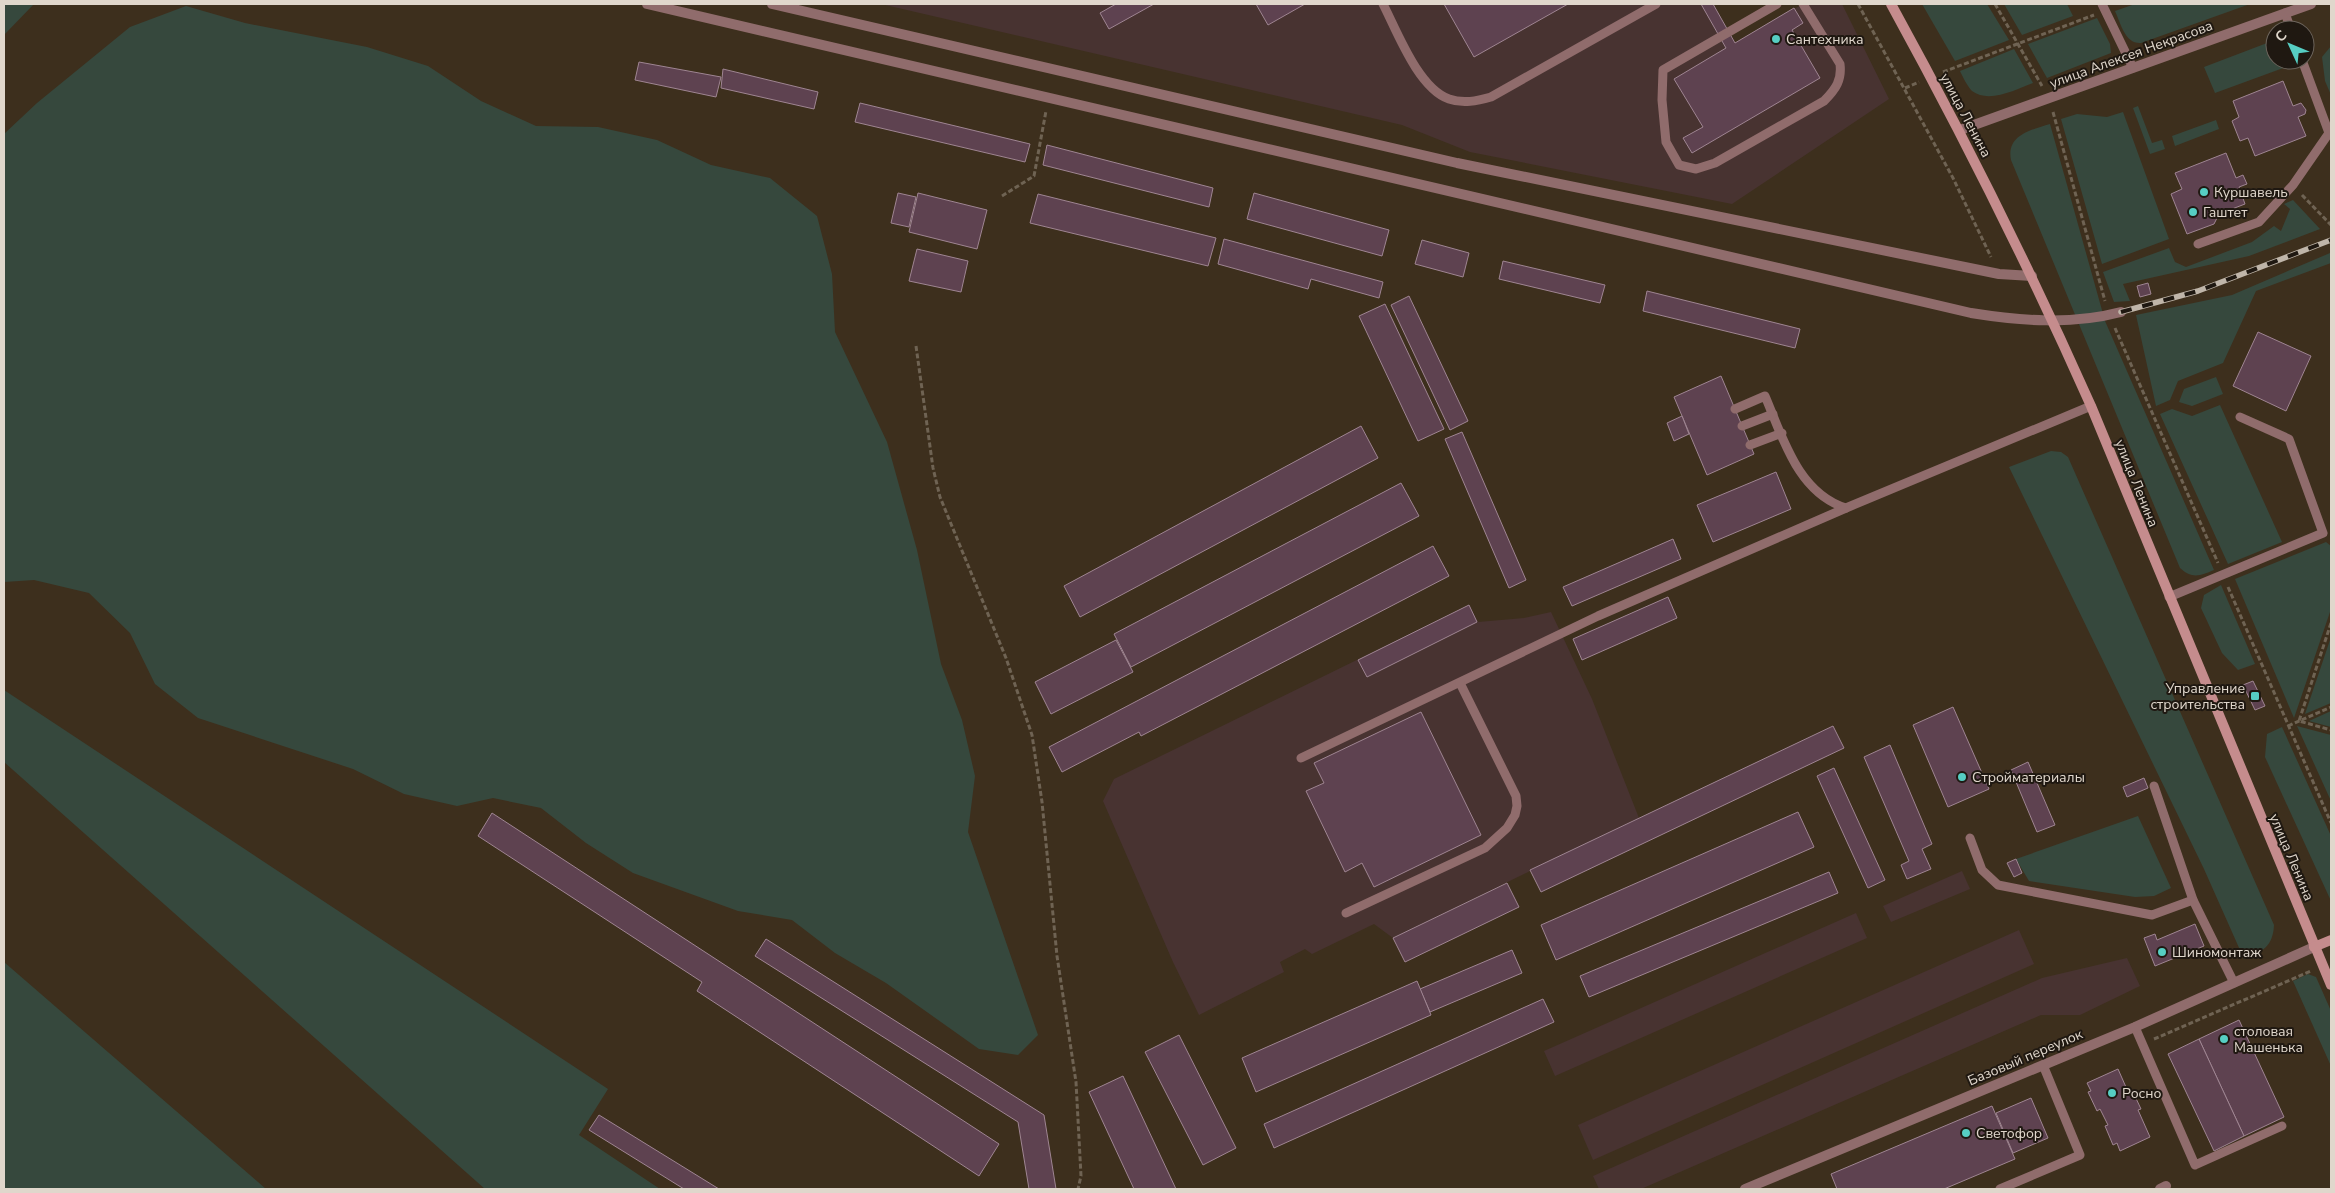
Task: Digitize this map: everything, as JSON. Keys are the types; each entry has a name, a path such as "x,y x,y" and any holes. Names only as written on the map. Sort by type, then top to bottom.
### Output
{"main road":[{"name":"улица Ленина","path":"1891,4 1960,130 2053,321 2091,406 2331,985"},
{"path":"2314,947 2331,940"}],"street":[{"path":"647,4 1948,308 2000,318 2053,321 2122,312"},
{"path":"772,4 1456,163 1999,274 2032,276"},
{"name":"улица Алексея Некрасова","path":"1960,130 2311,4"},
{"name":"Базовый переулок","path":"1745,1189 2135,1027 2314,947"}],"lane":[{"path":"1383,4 1428,85 1448,99 1473,101 1491,97 1656,4"},
{"path":"1777,4 1663,70 1662,100 1666,142 1679,165 1696,169 1715,163 1824,100 1836,89 1841,75 1840,64 1804,4"},
{"path":"2104,7 2133,68"},
{"path":"2285,13 2287,20"},
{"path":"2198,244 2259,222 2293,185 2329,133 2306,70"},
{"path":"1735,409 1765,396 1792,457 1812,488 1832,503 1846,508"},
{"path":"1301,758 1598,616 1846,508 2091,406"},
{"path":"1742,426 1773,414"},
{"path":"2169,597 2324,533 2289,439 2240,416"},
{"path":"1750,445 1782,433"},
{"path":"1346,913 1485,848 1507,828 1515,815 1517,806 1516,796 1460,683"},
{"path":"2154,786 2193,900 2234,983"},
{"path":"1970,838 1982,870 1998,885 2152,915 2193,900"},
{"path":"2135,1027 2195,1166 2282,1126"},
{"path":"2000,1189 2080,1155 2043,1065"}],"path":[{"path":"1858,4 1953,178 1999,274"},
{"path":"1995,4 2050,99 2110,315 2331,823"},
{"path":"1905,88 2104,7"},
{"path":"1002,196 1034,176 1048,98"},
{"path":"2293,185 2331,225"},
{"path":"916,346 933,468 940,497 1006,658 1032,735 1042,802 1057,956 1076,1082 1081,1176 1078,1189"},
{"path":"2298,721 2331,623"},
{"path":"2288,726 2331,707"},
{"path":"2298,721 2331,730"},
{"path":"2142,1044 2322,966"}],"shaded area":[{"path":"881,4 1713,4 1735,43 1803,4 1842,4 1889,99 1732,204 1470,152 1402,125"},
{"path":"1469,605 1478,622 1524,618 1551,612 1592,699 1639,818 1393,938 1374,924 1312,954 1305,949 1280,962 1284,972 1199,1015 1173,962 1103,801 1114,779"},
{"path":"1962,871 1970,889 1891,922 1883,906"},
{"path":"1856,913 1867,938 1555,1076 1544,1051"},
{"path":"2019,930 2034,964 1593,1160 1578,1125"},
{"path":"2127,958 2140,986 2080,1015 2041,1015 1641,1189 1599,1189 1593,1176 2042,978"}],"green space":[{"path":"4,4 34,4 4,35"},
{"path":"1922,4 1987,4 2009,40 1955,61"},
{"path":"2004,4 2067,4 2073,16 2022,35"},
{"path":"2135,4 2250,4 2141,43 2127,37 2115,11"},
{"path":"186,6 245,23 367,47 428,66 481,101 536,126 598,127 657,140 711,165 770,178 817,216 832,274 835,332 887,442 917,550 941,664 962,720 975,776 968,832 1038,1035 1018,1055 979,1049 886,983 835,953 792,920 738,911 633,873 586,843 541,808 493,798 457,806 404,794 353,769 198,718 155,684 130,633 89,593 34,580 4,582 4,134 37,103 130,27"},
{"path":"2097,18 2110,44 2111,53 2047,78 2028,44"},
{"path":"2265,44 2265,70 2278,70 2215,93 2204,67"},
{"path":"2331,46 2331,95 2325,81 2322,57"},
{"path":"2014,49 2033,83 1995,96 1979,95 1972,91 1960,71"},
{"path":"2138,106 2152,143 2162,140 2165,149 2150,154 2133,108"},
{"path":"2123,112 2169,239 2102,264 2061,119 2077,114 2107,117"},
{"path":"2216,120 2219,129 2175,146 2172,136"},
{"path":"2050,124 2105,321 2214,570 2204,574 2188,574 2180,568 2011,160 2010,152 2016,139 2028,131"},
{"path":"2293,200 2320,229 2249,256 2123,284 2130,301 2114,302 2103,272 2169,248 2175,262 2186,267 2252,242 2274,226 2281,231 2290,209 2284,204"},
{"path":"2330,253 2331,263 2256,291 2223,363 2178,381 2170,400 2156,406 2136,315 2232,295"},
{"path":"2216,377 2223,394 2192,406 2179,402 2184,389"},
{"path":"2220,405 2282,542 2228,564 2160,414 2172,409 2192,416"},
{"path":"2051,451 2061,452 2068,457 2274,925 2272,938 2266,947 2257,954 2244,959 2204,869 2009,467"},
{"path":"2326,542 2331,546 2331,609 2294,718 2235,579"},
{"path":"2221,585 2255,664 2238,670 2222,653 2201,608 2204,595"},
{"path":"2331,637 2331,703 2305,714"},
{"path":"4,690 608,1089 579,1135 660,1189 485,1189 4,762"},
{"path":"2331,711 2331,727 2309,721"},
{"path":"2297,726 2331,735 2331,801"},
{"path":"2282,727 2331,836 2331,901 2265,757 2267,734"},
{"path":"2138,816 2171,888 2154,896 2135,897 2029,881 2016,859"},
{"path":"4,962 266,1189 4,1189"},
{"path":"2308,974 2316,977 2331,1011 2331,1066 2293,981"}],"building":[{"path":"1116,4 1154,4 1109,29 1100,13"},
{"path":"1256,4 1305,4 1268,25"},
{"path":"1444,4 1568,4 1474,57"},
{"path":"1701,4 1713,4 1735,43 1794,8 1803,23 1792,30 1820,78 1692,153 1683,138 1703,127 1674,79 1726,48"},
{"path":"639,62 721,77 716,97 635,80"},
{"path":"723,69 818,92 814,109 721,88"},
{"path":"2283,81 2293,106 2301,103 2306,110 2305,114 2298,117 2306,136 2255,156 2248,138 2240,141 2232,121 2239,117 2233,101"},
{"path":"860,103 1030,144 1025,162 855,122"},
{"path":"1047,145 1213,188 1209,207 1043,165"},
{"path":"2226,153 2236,178 2243,175 2247,184 2239,187 2245,204 2219,214 2214,224 2187,234 2171,194 2182,189 2175,173"},
{"path":"898,193 916,197 909,227 891,223"},
{"path":"918,193 987,210 977,249 909,232"},
{"path":"1254,193 1389,230 1382,256 1247,219"},
{"path":"1038,194 1216,238 1208,266 1030,223"},
{"path":"1224,239 1383,282 1379,298 1311,279 1308,289 1218,264"},
{"path":"1422,240 1469,253 1463,277 1415,264"},
{"path":"917,249 968,261 961,292 909,281"},
{"path":"1503,261 1605,285 1600,303 1499,279"},
{"path":"2148,283 2151,294 2140,297 2137,286"},
{"path":"1647,291 1800,329 1795,348 1643,311"},
{"path":"1409,296 1468,421 1450,430 1391,305"},
{"path":"1385,304 1444,429 1418,441 1359,316"},
{"path":"2258,332 2311,356 2286,411 2233,386"},
{"path":"1721,376 1754,454 1707,475 1674,397"},
{"path":"1682,416 1689,434 1674,441 1667,423"},
{"path":"1361,426 1378,458 1080,617 1064,586"},
{"path":"1462,432 1526,580 1509,588 1445,439"},
{"path":"1776,472 1791,509 1713,542 1697,505"},
{"path":"1401,483 1419,516 1131,667 1114,634"},
{"path":"1673,539 1681,559 1572,606 1563,587"},
{"path":"1433,546 1449,576 1141,736 1139,732 1062,772 1049,747"},
{"path":"1668,597 1677,618 1582,660 1573,639"},
{"path":"1469,605 1477,622 1367,677 1358,660"},
{"path":"1116,640 1133,672 1051,714 1035,682"},
{"path":"2253,681 2265,706 2255,710 2243,685"},
{"path":"1953,707 1989,789 1948,807 1913,725"},
{"path":"1421,712 1481,835 1374,887 1362,863 1345,872 1306,791 1324,783 1314,763"},
{"path":"1833,726 1844,748 1541,892 1530,870"},
{"path":"1890,745 1932,844 1922,849 1931,869 1907,879 1901,865 1909,861 1864,757"},
{"path":"2028,762 2055,825 2037,832 2011,770"},
{"path":"1834,768 1885,880 1868,888 1817,776"},
{"path":"2144,778 2148,788 2127,797 2123,787"},
{"path":"1798,812 1814,847 1556,960 1541,925"},
{"path":"492,813 999,1144 979,1176 697,991 702,982 478,836"},
{"path":"2016,859 2022,873 2014,877 2007,863"},
{"path":"1829,872 1838,893 1589,997 1580,976"},
{"path":"1507,883 1519,907 1405,962 1393,938"},
{"path":"2195,924 2204,946 2155,966 2144,938 2155,934 2157,940"},
{"path":"766,939 1044,1115 1056,1189 1029,1189 1018,1122 755,956"},
{"path":"1512,950 1522,973 1430,1012 1420,989"},
{"path":"1417,981 1431,1015 1256,1092 1242,1058"},
{"path":"1543,999 1554,1022 1274,1148 1264,1124"},
{"path":"2239,1020 2284,1117 2244,1136 2199,1039"},
{"path":"1179,1035 1236,1148 1203,1165 1145,1052"},
{"path":"2199,1039 2244,1136 2214,1151 2168,1054"},
{"path":"2118,1069 2129,1094 2133,1092 2141,1109 2138,1110 2150,1137 2120,1151 2117,1143 2113,1145 2105,1126 2108,1125 2100,1109 2097,1111 2088,1092 2091,1091 2087,1083"},
{"path":"1123,1076 1176,1189 1134,1189 1089,1092"},
{"path":"2031,1098 2048,1138 2013,1153 1996,1113"},
{"name":"Светофор","path":"1992,1106 2015,1159 1944,1189 1837,1189 1831,1174"},
{"path":"599,1115 719,1189 684,1189 589,1130"}],"railway":[{"path":"2121,312 2198,291 2331,240"}],"place":[{"name":"Сантехника","path":"1776,39"},
{"name":"Куршавель","path":"2204,192"},
{"name":"Гаштет","path":"2193,212"},
{"name":"Управление строительства","path":"2255,696"},
{"name":"Стройматериалы","path":"1962,777"},
{"name":"Шиномонтаж","path":"2162,952"},
{"name":"cтоловая Машенька","path":"2224,1039"},
{"name":"Росно","path":"2112,1093"},
{"name":"Светофор","path":"1966,1133"}]}
